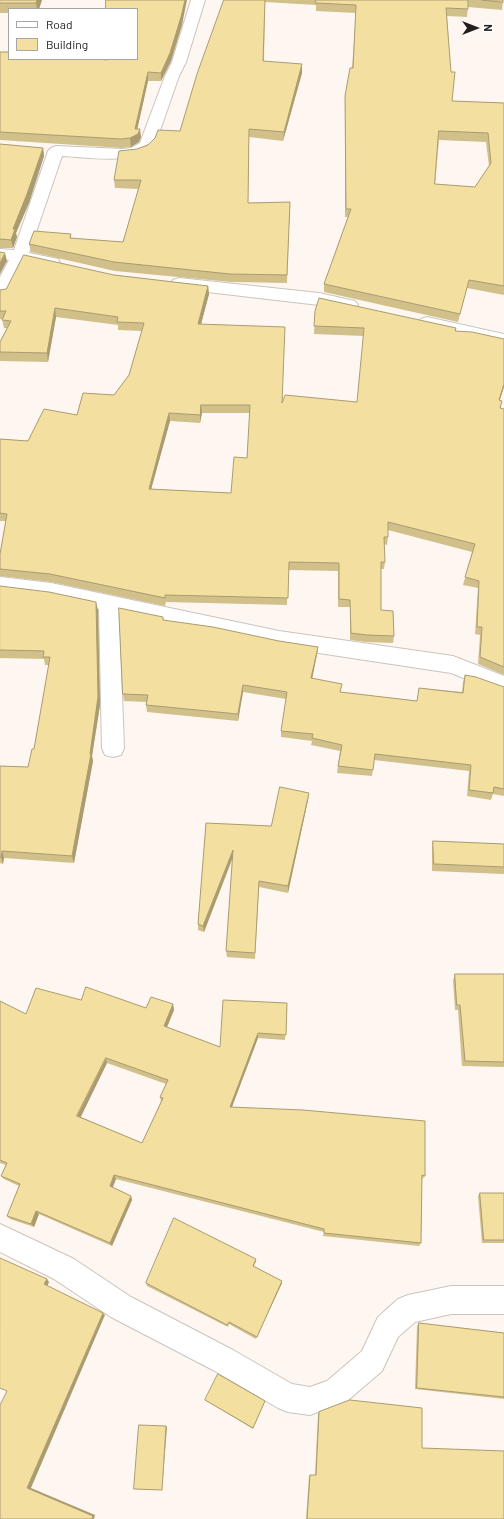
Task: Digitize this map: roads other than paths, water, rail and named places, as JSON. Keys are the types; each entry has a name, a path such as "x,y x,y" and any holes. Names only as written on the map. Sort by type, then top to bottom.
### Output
{"street":[{"path":"0,292 20,256 49,150 122,154 135,152 147,145 172,76 179,62 198,0"},
{"path":"0,254 20,256 64,266"},
{"path":"160,282 319,299 366,309"},
{"path":"412,320 504,340"},
{"path":"0,585 51,591 279,639 453,665 504,686"},
{"path":"109,603 113,748"},
{"path":"0,1238 64,1269 121,1307 223,1360 288,1398 310,1401 336,1392 372,1361 388,1327 408,1310 451,1300 504,1300"}]}
